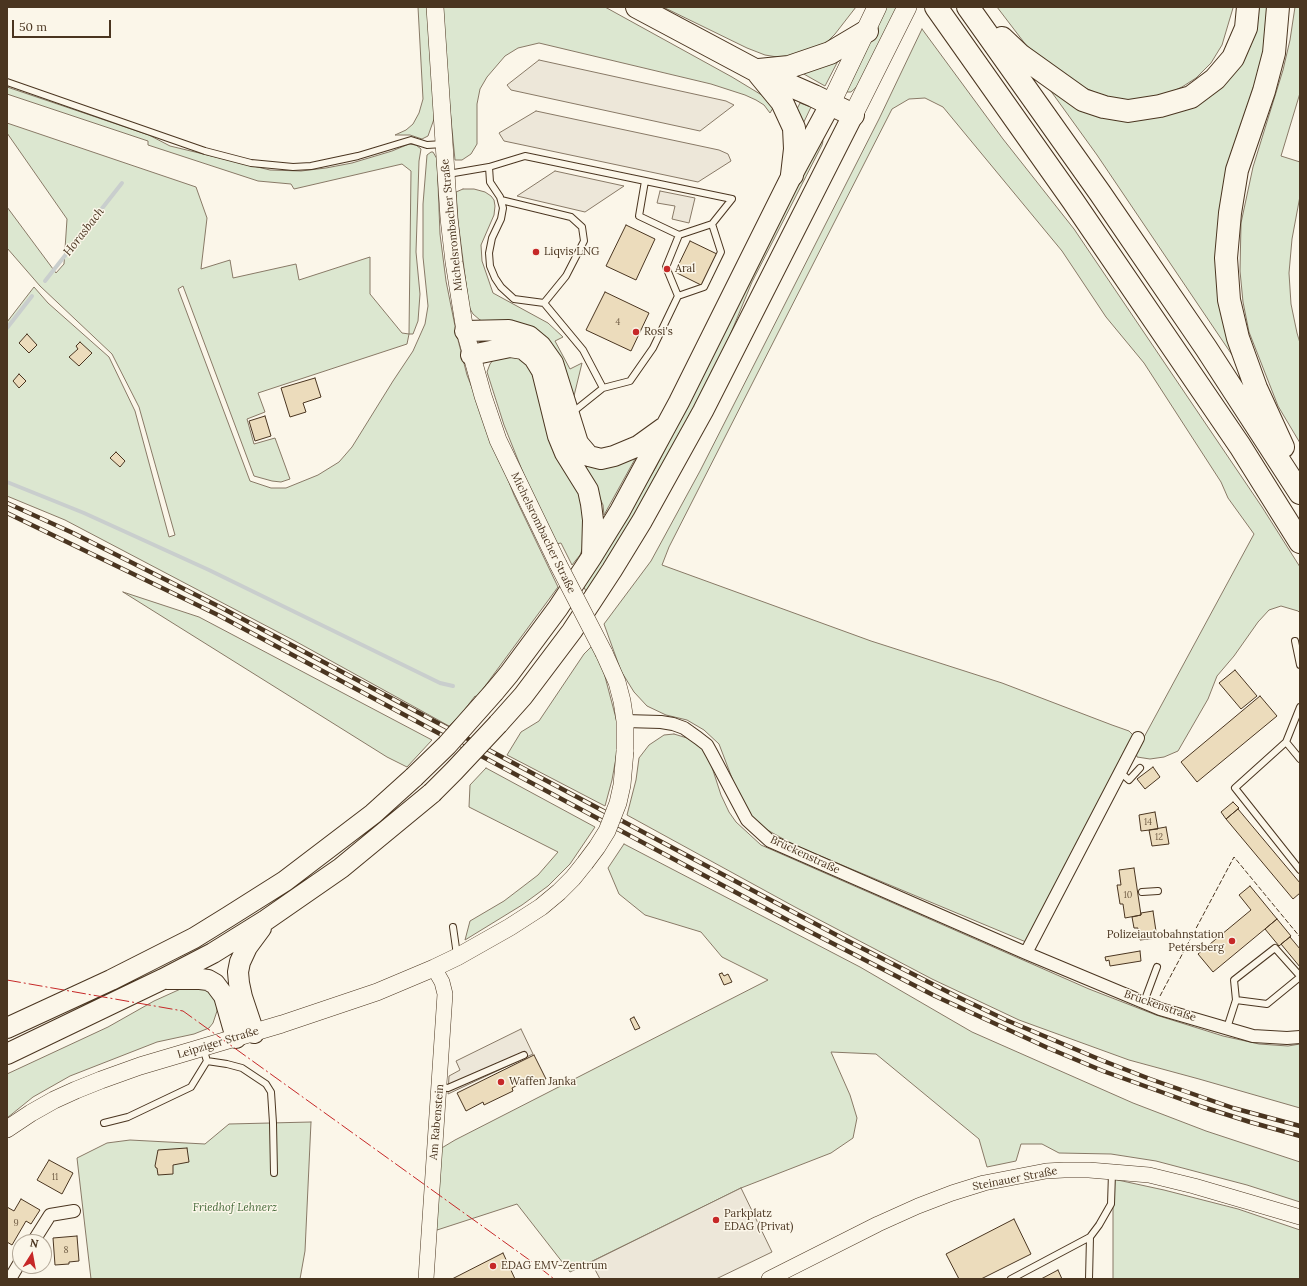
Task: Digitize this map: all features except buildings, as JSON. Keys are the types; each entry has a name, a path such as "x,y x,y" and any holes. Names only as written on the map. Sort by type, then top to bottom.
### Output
{"highway":[{"path":"7,1054 163,979 213,953 266,920 341,868 432,792 454,771 523,696 572,631 642,521 703,411 853,115 830,103 755,70 637,7"},
{"path":"936,7 1091,227 1240,446 1300,542"},
{"path":"969,7 1020,55 1083,100 1104,107 1128,111 1160,106 1191,96 1215,78 1233,58 1246,28 1248,7"},
{"path":"969,7 1118,218 1206,348 1300,493"},
{"path":"1278,7 1274,53 1264,91 1237,170 1230,213 1226,258 1229,300 1238,338 1256,388 1300,485"},
{"path":"755,70 789,67 830,53 867,31"},
{"path":"755,70 782,102 794,128 795,149 792,175"},
{"path":"7,1028 111,980 194,938 285,881 373,814 447,745 509,674 554,614 620,511 666,425 830,103"},
{"path":"465,331 509,330 529,336 541,346 553,363 578,443 589,456 601,459 614,456 638,446 666,425"},
{"path":"471,355 494,349 510,347 523,349 534,358 542,371 558,436 565,453 588,490 592,504 593,520 591,558"},
{"path":"245,1035 242,997 238,972 240,962 247,947 266,920"},
{"path":"163,979 200,979 208,980 215,984 224,996 245,1035"}],"main road":[{"name":"Michelsrombacher Straße","path":"434,968 457,957 541,907 573,878 597,847 607,831 618,803 622,784 625,751 625,721 617,682 498,440 471,355 465,331 454,262 446,174 435,7"},
{"path":"830,103 878,7"},
{"path":"853,115 906,7"},
{"name":"Leipziger Straße","path":"7,1129 31,1113 76,1090 140,1066 205,1055 245,1035 377,992 434,968"}],"street":[{"name":"Brückenstraße","path":"625,721 661,722 673,724 684,728 707,745 734,799 747,820 770,841 1026,953 1160,1009 1253,1036 1287,1038 1300,1037"},
{"path":"1026,953 1138,738"},
{"name":"Am Rabenstein","path":"426,1279 445,994 442,982 434,968"},
{"name":"Steinauer Straße","path":"769,1279 878,1224 918,1206 984,1183 1046,1171 1112,1171 1149,1175 1194,1186 1300,1217"},
{"path":"38,1234 50,1215 74,1211"}],"lane":[{"path":"7,82 205,151 250,163 293,167 311,166 358,156 411,140 427,145 444,144"},
{"path":"446,174 489,167 525,156 732,199 712,224 679,235 639,216 645,181"},
{"path":"489,167 490,182 500,197 503,208 501,219 492,238 489,253 490,266 494,278 514,299 544,303 584,350 603,388"},
{"path":"501,200 571,216 582,227 584,241 566,276 544,303"},
{"path":"569,416 603,388 630,381 653,348 678,296 704,287 721,252 712,224"},
{"path":"678,296 666,267 679,235"},
{"path":"1294,640 1300,664"},
{"path":"1300,707 1286,742 1235,788 1300,870"},
{"path":"1286,742 1300,759"},
{"path":"1120,772 1129,780 1140,768"},
{"path":"1142,892 1158,891"},
{"path":"453,927 457,957"},
{"path":"1227,1028 1236,1000 1234,980 1275,948 1300,977 1267,1004 1236,1000"},
{"path":"1144,1002 1157,967"},
{"path":"104,1123 128,1117 191,1087 205,1055 242,1068 266,1084 271,1092 274,1173"},
{"path":"440,1087 448,1088 524,1055"},
{"path":"1011,1279 1090,1237 1111,1204 1112,1171"},
{"path":"1089,1279 1090,1237"}],"green space":[{"path":"418,7 427,7 434,105 434,119 428,136 422,139 410,135 395,135 406,130 413,124 419,113 423,99"},
{"path":"440,7 605,7 732,77 765,97 773,108 770,113 764,105 756,100 711,84 539,43 518,48 505,56 487,77 480,89 477,104 477,144 471,154 462,160 455,160"},
{"path":"663,7 856,7 826,43 815,49 783,58 765,55 747,48"},
{"path":"886,7 897,7 863,81 851,92 845,92"},
{"path":"997,7 1233,8 1222,45 1211,63 1196,78 1163,96 1129,101 1112,98 1094,92 1075,83 1059,72 1026,45"},
{"path":"1251,7 1273,7 1274,20 1223,208 1247,377 1097,155 1040,76 1093,109 1196,98"},
{"path":"1295,7 1300,7 1300,93 1281,156 1300,162 1300,196 1292,239 1289,273 1291,304 1300,343 1300,443 1278,406 1249,332 1243,302 1240,271 1241,223 1253,167 1283,70 1290,40"},
{"path":"922,29 1003,139 1074,229 1262,507 1300,567 1300,613 1281,606 1269,610 1258,622 1234,656 1217,676 1208,699 1178,751 1164,757 1150,759 1137,757 1136,752 1254,534 1228,498 1221,482 1144,363 1106,317 1062,251 943,107 925,98 909,99 892,109 669,547 662,565 871,641 1002,683 1129,731 1133,735 1133,741 1026,942 794,845 762,827 748,812 740,799 719,744 704,730 687,720 666,715 647,706 634,692 621,671 604,624 651,561 700,471 879,119"},
{"path":"838,61 825,86 802,73"},
{"path":"7,87 149,135 170,146 270,170 301,171 326,168 352,163 392,151 409,144 416,145 421,149 419,161 416,252 420,294 418,321 413,334 409,334 411,171 402,164 294,189 291,184 258,181 148,145 148,141 7,94"},
{"path":"800,103 811,107 802,126 795,113"},
{"path":"7,123 196,187 207,218 201,269 230,260 233,278 296,264 299,280 370,257 370,294 402,333 409,334 407,344 258,393 265,412 247,419 254,444 275,438 290,479 281,482 272,481 254,476 183,286 178,289 250,481 271,488 286,488 318,475 339,462 352,447 413,351 425,324 428,306 423,257 423,204 427,155 433,152 437,159 440,234 446,281 457,336 467,375 514,495 558,587 477,697 475,696 462,713 449,726 295,641 65,520 7,496 7,322 34,287 48,303 109,357 135,411 169,537 175,535 139,407 112,354 40,286 7,248 7,207 56,273 64,264 67,219 7,133"},
{"path":"822,139 822,145 752,282 726,345 654,486 588,594 583,586 617,533 656,467 819,141"},
{"path":"463,189 474,189 485,192 494,200 494,215 481,245 482,261 493,293 548,323 563,337 555,341 570,369 582,363 573,400 488,323 480,320 473,314 469,307 458,221 456,192"},
{"path":"488,334 503,334 518,337 530,342 540,350 556,382 574,448 582,458 590,463 600,466 612,465 625,460 640,450 604,515 603,505 591,480 573,457 560,419 546,369 538,356 526,346 517,342 499,340 485,343 480,342 479,339 482,336"},
{"path":"497,355 525,358 580,484 588,535 580,555 572,565 561,543 556,544 534,500 504,425 487,372 490,364"},
{"path":"123,592 199,617 432,740 407,767 387,757"},
{"path":"592,646 603,669 618,726 617,752 605,806 507,755 521,732 539,721 584,654"},
{"path":"674,734 687,738 703,748 709,758 721,795 729,812 736,822 761,845 1089,989 1156,1015 1223,1036 1259,1044 1288,1046 1300,1044 1300,1108 1129,1060 1019,1020 932,979 795,907 627,815 636,780 639,758 649,745 664,735"},
{"path":"486,768 595,827 570,864 548,886 522,905 465,940 470,921 504,901 538,875 558,852 469,807 470,785"},
{"path":"624,844 860,967 972,1032 1133,1103 1206,1131 1300,1162 1300,1202 1247,1185 1156,1161 1111,1154 1059,1153 1042,1144 1021,1144 1016,1161 987,1167 979,1139 876,1054 831,1052 850,1095 857,1118 853,1138 831,1153 741,1188 570,1272 517,1204 434,1231 440,1149 768,980 722,957 701,932 645,915 619,894 608,868"},
{"path":"185,987 204,987 213,995 217,1005 217,1011 213,1023 209,1028 194,1034 157,1042 70,1076 33,1097 7,1118 7,1074 108,1027 154,1001"},
{"name":"Friedhof Lehnerz","path":"311,1122 305,1251 300,1279 91,1279 77,1158 107,1143 130,1140 205,1144 229,1124"},
{"path":"1113,1179 1164,1190 1238,1209 1300,1230 1300,1279 1113,1279"}],"shaded area":[{"path":"539,60 726,101 734,105 700,131 511,90 507,85"},
{"path":"536,111 719,150 728,154 731,161 698,182 504,141 499,133"},
{"path":"555,171 624,186 585,212 517,196"},
{"path":"660,191 695,198 689,223 672,219 675,206 657,203"},
{"path":"521,1029 533,1054 448,1094 449,1076 460,1070 456,1061"},
{"name":"Parkplatz EDAG (Privat)","path":"741,1188 772,1252 716,1279 600,1279 591,1262"}],"waterway":[{"name":"Horasbach","path":"45,281 122,183"},
{"name":"Horasbach","path":"7,328 32,296"},
{"path":"7,482 84,513 209,570 440,683 453,686"}],"railway":[{"path":"7,503 73,533 222,608 844,939 958,997 1006,1020 1150,1079 1233,1108 1300,1126"},
{"path":"7,513 218,615 793,923 935,996 1048,1048 1103,1071 1203,1107 1300,1136"}],"fence":[{"path":"1160,996 1234,857 1300,937"}],"power":[{"path":"7,980 183,1011 554,1279"}],"place":[{"name":"Liqvis LNG","path":"536,252"},
{"name":"Aral","path":"667,269"},
{"name":"Rosi's","path":"636,332"},
{"name":"Polizeiautobahnstation Petersberg","path":"1232,941"},
{"name":"Waffen Janka","path":"501,1082"},
{"name":"Parkplatz EDAG (Privat)","path":"716,1220"},
{"name":"EDAG EMV-Zentrum","path":"493,1266"}]}
